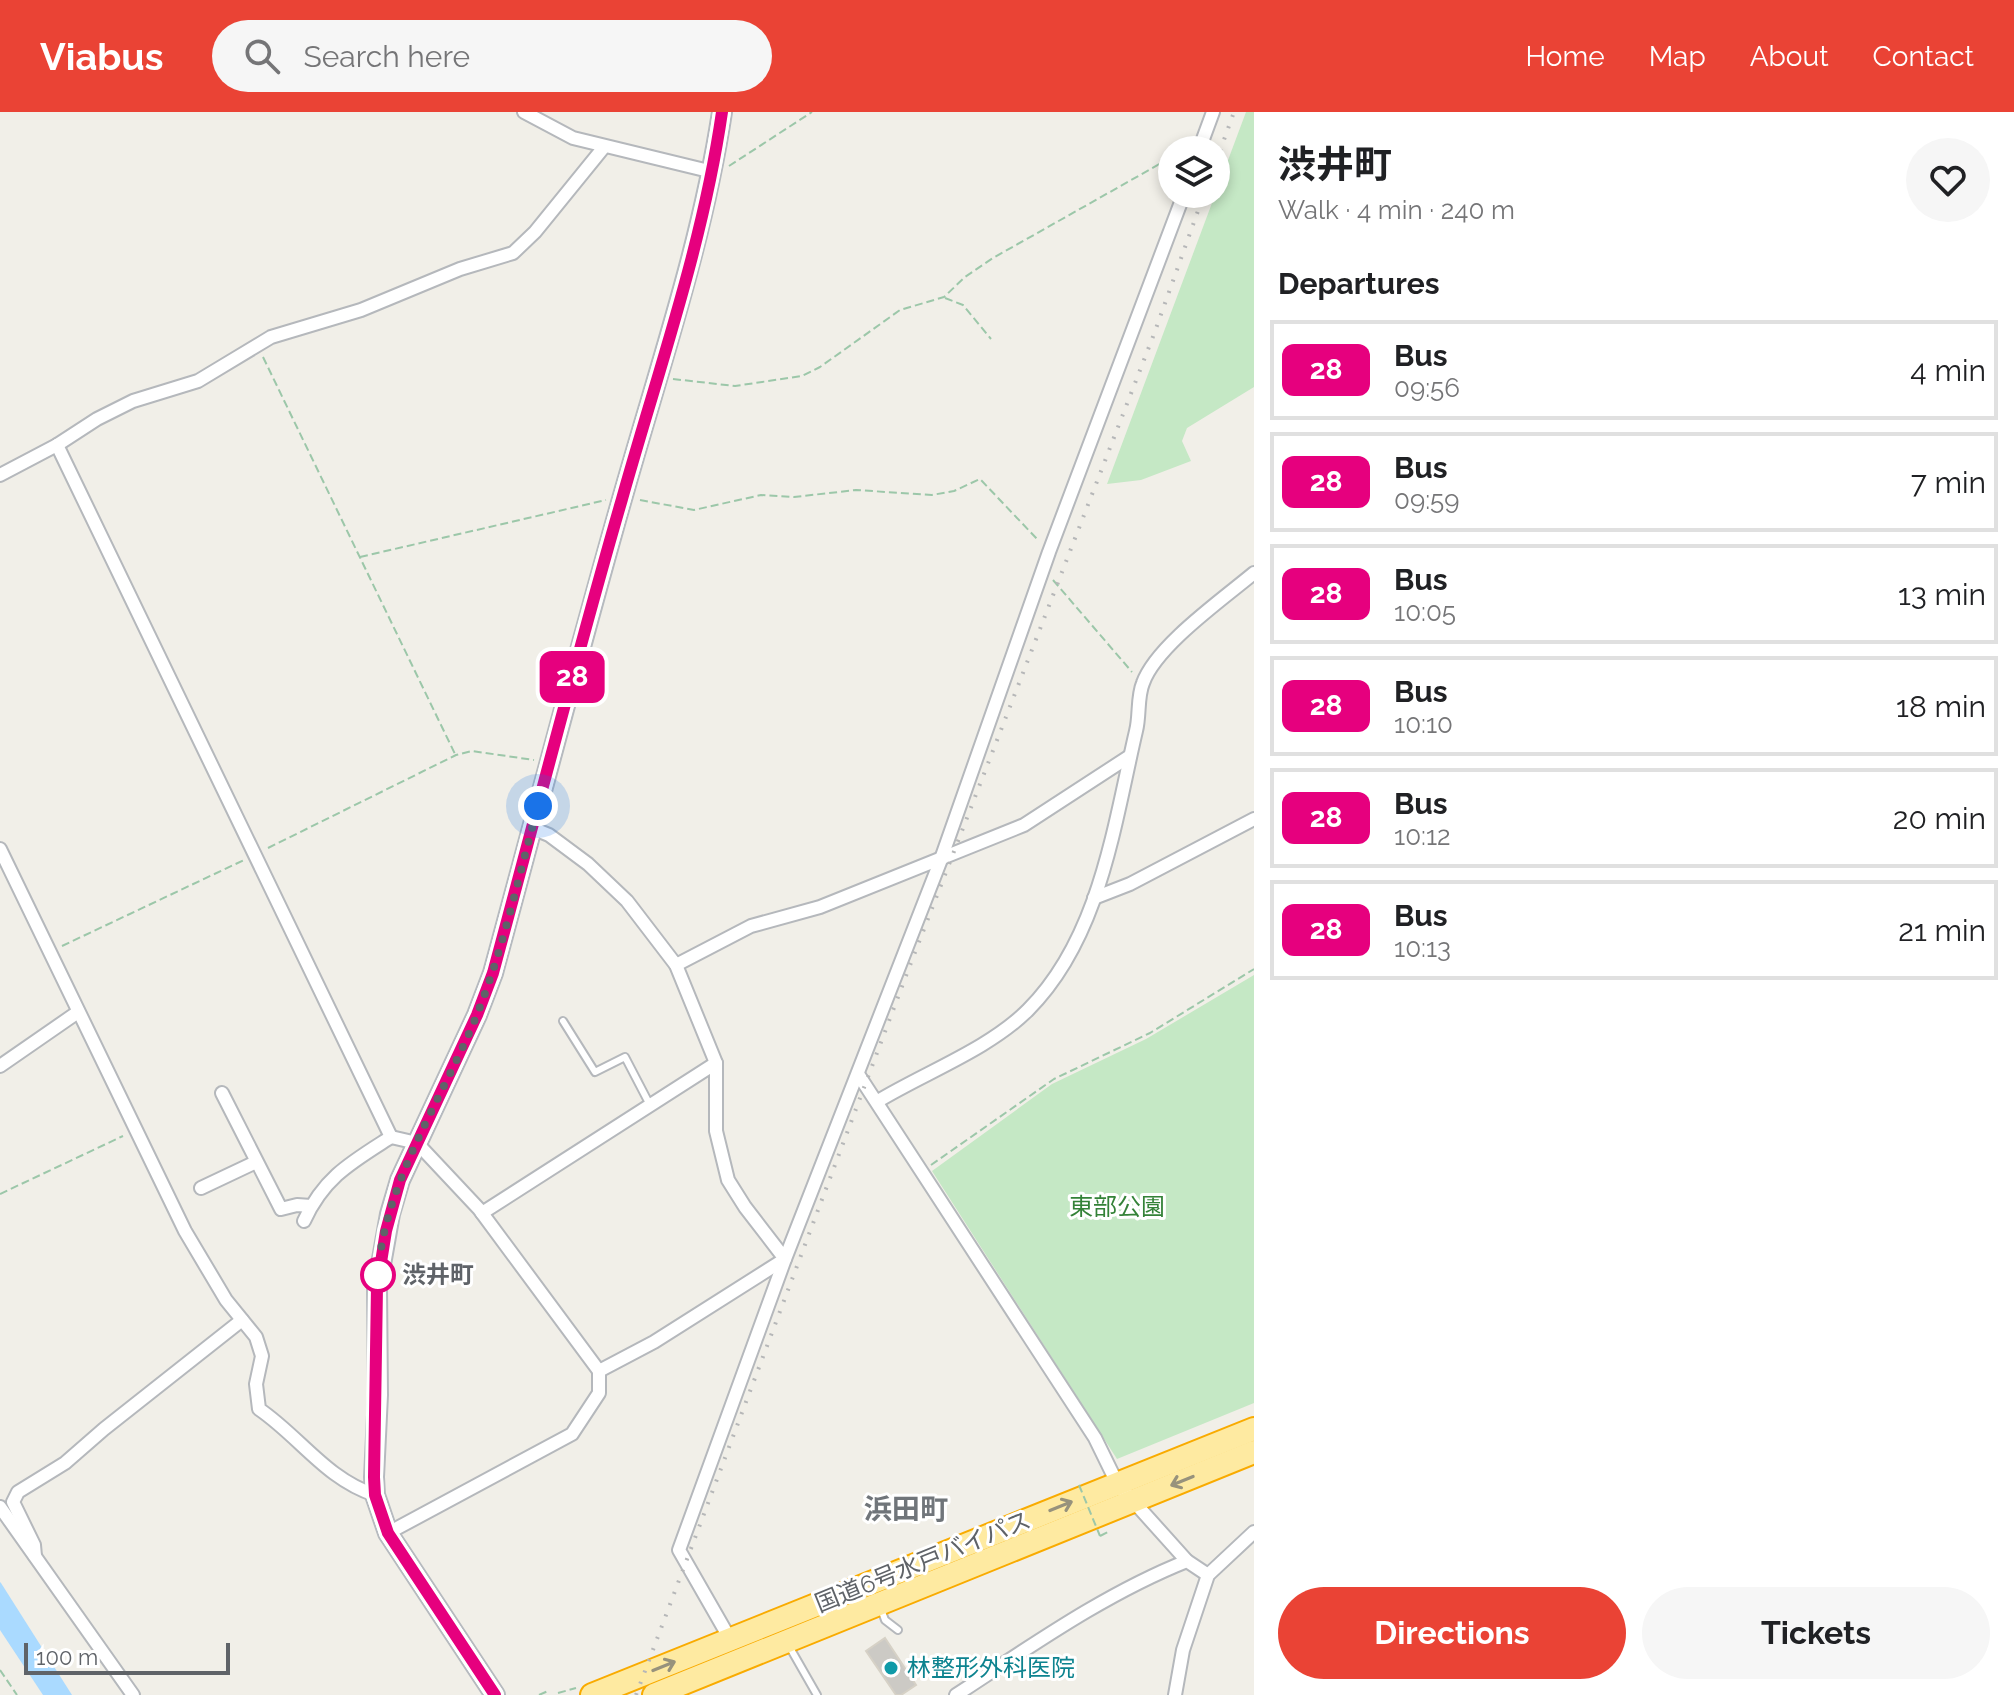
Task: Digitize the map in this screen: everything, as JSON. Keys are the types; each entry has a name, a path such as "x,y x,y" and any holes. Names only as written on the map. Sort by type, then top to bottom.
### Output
{"highway":[{"name":"国道6号水戸バイパス","path":"584,1691 730,1639 1254,1429"},
{"name":"国道6号水戸バイパス","path":"654,1695 1254,1452"}],"main road":[{"path":"495,1695 388,1533 375,1495 378,1268 390,1214 417,1143 477,1015 493,973 713,172 722,112"}],"street":[{"path":"524,112 573,138 713,172"},
{"path":"1204,136 1213,112"},
{"path":"0,475 133,401 198,381 271,337 361,310 460,269 513,253 535,232 604,147"},
{"path":"730,1639 679,1550 785,1259 940,862 1049,552 1179,208"},
{"path":"57,445 391,1137"},
{"path":"878,1101 993,1038 1028,1009 1053,977 1094,898 1119,818 1140,717 1142,684 1178,637 1254,573"},
{"path":"676,965 751,926 820,907 940,862 1024,825 1130,756"},
{"path":"1094,898 1130,884 1254,819"},
{"path":"532,828 549,835 588,864 627,901 676,965 716,1063 716,1131 728,1180 785,1259"},
{"path":"0,849 5,871 185,1231 256,1337 262,1356 256,1384 259,1409 353,1488 375,1495"},
{"path":"0,1066 78,1012"},
{"path":"482,1213 716,1063"},
{"path":"858,1074 924,1170 1095,1438 1117,1483 1187,1561 1208,1575"},
{"path":"222,1093 281,1209 311,1206"},
{"path":"304,1221 332,1177 391,1137 417,1143 482,1213 599,1371 599,1393 572,1434 388,1533"},
{"path":"201,1188 256,1162"},
{"path":"599,1371 654,1342 785,1259"},
{"path":"35,1556 34,1545 13,1502 18,1492 65,1463 242,1320"},
{"path":"0,1507 133,1695"},
{"path":"1175,1695 1183,1650 1208,1575 1254,1532"},
{"path":"956,1695 1097,1605 1149,1576 1187,1561"}],"lane":[{"path":"563,1021 595,1072 625,1057 650,1105"},
{"path":"879,1604 885,1620 898,1630"},
{"path":"786,1641 817,1695"}],"path":[{"path":"713,172 724,169 812,112"},
{"path":"658,378 735,386 802,376 820,367 900,310 944,297 965,277 993,258 1158,165"},
{"path":"944,297 963,305 991,339"},
{"path":"257,346 456,755 472,751 550,762"},
{"path":"360,557 622,497 694,510 761,495 794,497 856,490 932,495 954,491 980,479 1049,552"},
{"path":"1044,570 1142,684"},
{"path":"924,1170 1054,1079 1150,1033 1254,969"},
{"path":"0,1194 135,1130"},
{"path":"1079,1485 1100,1536"},
{"path":"0,1670 17,1695"},
{"path":"539,1695 548,1691"},
{"path":"558,1693 584,1691"}],"green space":[{"path":"1246,112 1254,112 1254,387 1187,428 1182,441 1191,461 1141,480 1107,484 1210,208 1230,208 1230,155"},
{"name":"東部公園","path":"1254,975 1254,1403 1117,1459 932,1171 1052,1084 1146,1039"}],"water":[{"path":"0,1582 72,1695 43,1695 0,1630"}],"building":[{"name":"林整形外科医院","path":"885,1638 916,1685 901,1695 896,1695 866,1651"}],"railway":[{"path":"1225,136 1234,112"},
{"path":"636,1695 907,973 1154,334 1199,208"}],"bus line":[{"name":"28","path":"495,1695 438,1613 388,1533 378,1509 374,1477 378,1395 378,1268 400,1180 477,1015 493,973 576,661 679,303 713,172 722,112"}],"place":[{"name":"渋井町","path":"378,1275"},
{"name":"林整形外科医院","path":"891,1668"}],"district":[{"name":"浜田町","path":"906,1509"}],"route":[{"path":"378,1275 400,1180 477,1015 493,973 538,806"}]}
